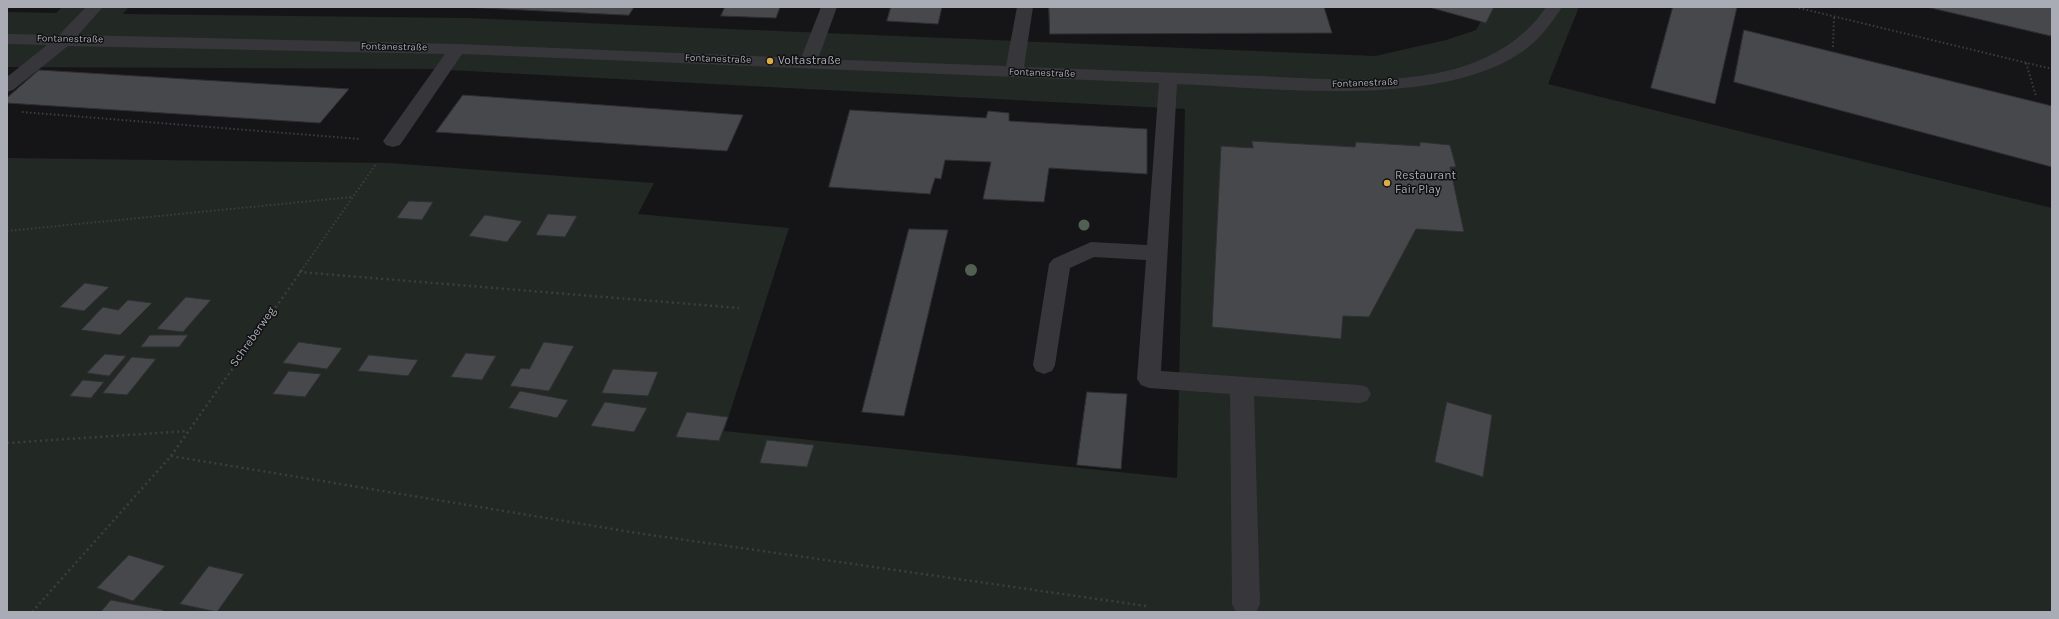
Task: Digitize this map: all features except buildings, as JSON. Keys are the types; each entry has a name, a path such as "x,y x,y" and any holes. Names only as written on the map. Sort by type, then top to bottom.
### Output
{"street":[{"path":"7,86 65,39 95,7"},
{"path":"808,63 829,7"},
{"path":"1014,71 1025,7"},
{"name":"Fontanestraße","path":"7,39 65,39 457,49 1334,85 1426,80 1475,69 1510,52 1532,37 1554,7"},
{"path":"393,141 457,49"},
{"path":"1168,78 1148,379 1359,394"},
{"path":"1044,365 1060,264 1091,249 1157,253"},
{"path":"1242,386 1246,604"}],"path":[{"path":"1795,7 2052,69"},
{"path":"1833,47 1834,17"},
{"path":"2026,63 2036,96"},
{"path":"15,111 393,141"},
{"name":"Schreberweg","path":"32,612 171,456 299,272 393,141"},
{"path":"7,231 352,197"},
{"path":"299,272 738,308"},
{"path":"7,443 188,431"},
{"path":"171,456 629,531 1146,606"}],"shaded area":[{"path":"62,7 129,7 123,14 467,18 1375,56 1446,40 1476,30 1489,7 1579,7 1548,84 2052,208 2052,612 7,612 7,158 389,163 654,183 638,214 789,228 724,431 1177,478 1185,109 429,69 7,67 7,12 56,13"}],"place":[{"name":"Voltastraße","path":"770,61"},
{"name":"Restaurant Fair Play","path":"1387,183"}]}
